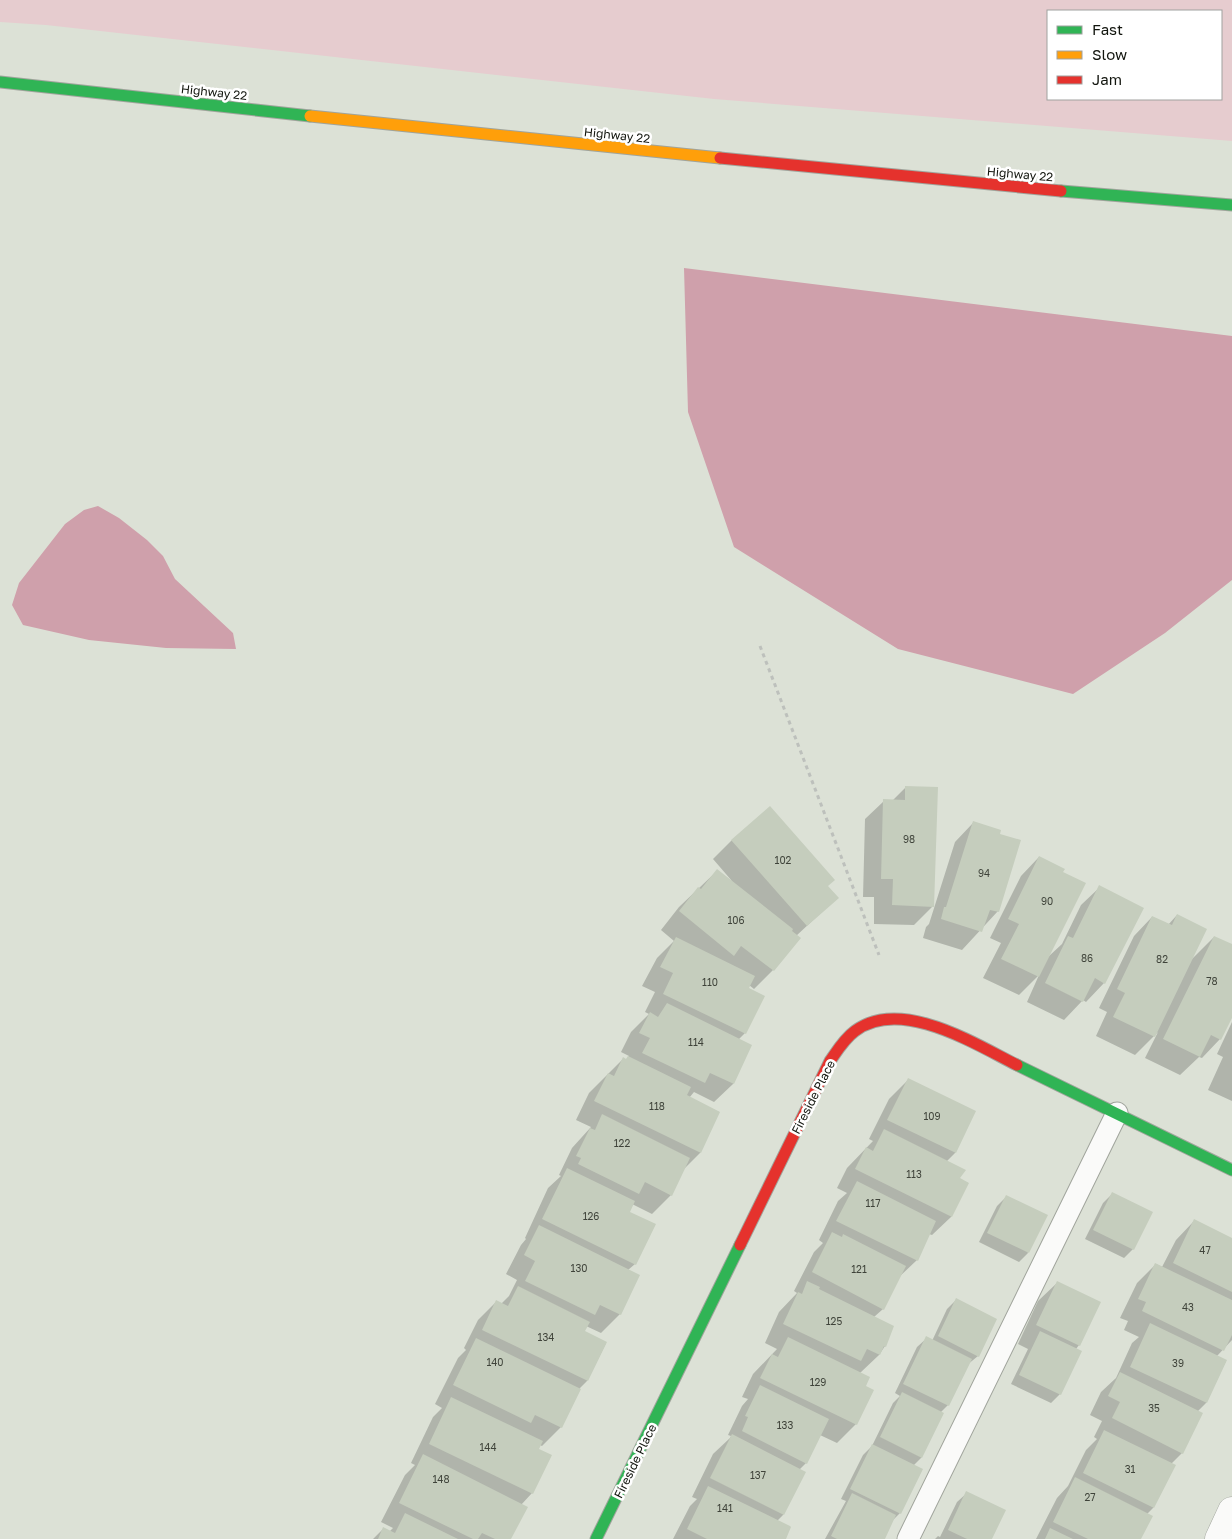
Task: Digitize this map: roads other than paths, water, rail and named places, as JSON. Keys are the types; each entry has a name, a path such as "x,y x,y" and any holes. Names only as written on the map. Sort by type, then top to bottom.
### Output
{"main road":[{"name":"Highway 22","path":"0,82 726,160 1078,193 1232,205"},
{"name":"Fireside Place","path":"596,1539 830,1062 843,1043 857,1029 876,1022 899,1019 922,1022 946,1030 1232,1170"}],"street":[{"path":"1219,1539 1232,1511"}],"lane":[{"path":"908,1539 1117,1113"}]}
